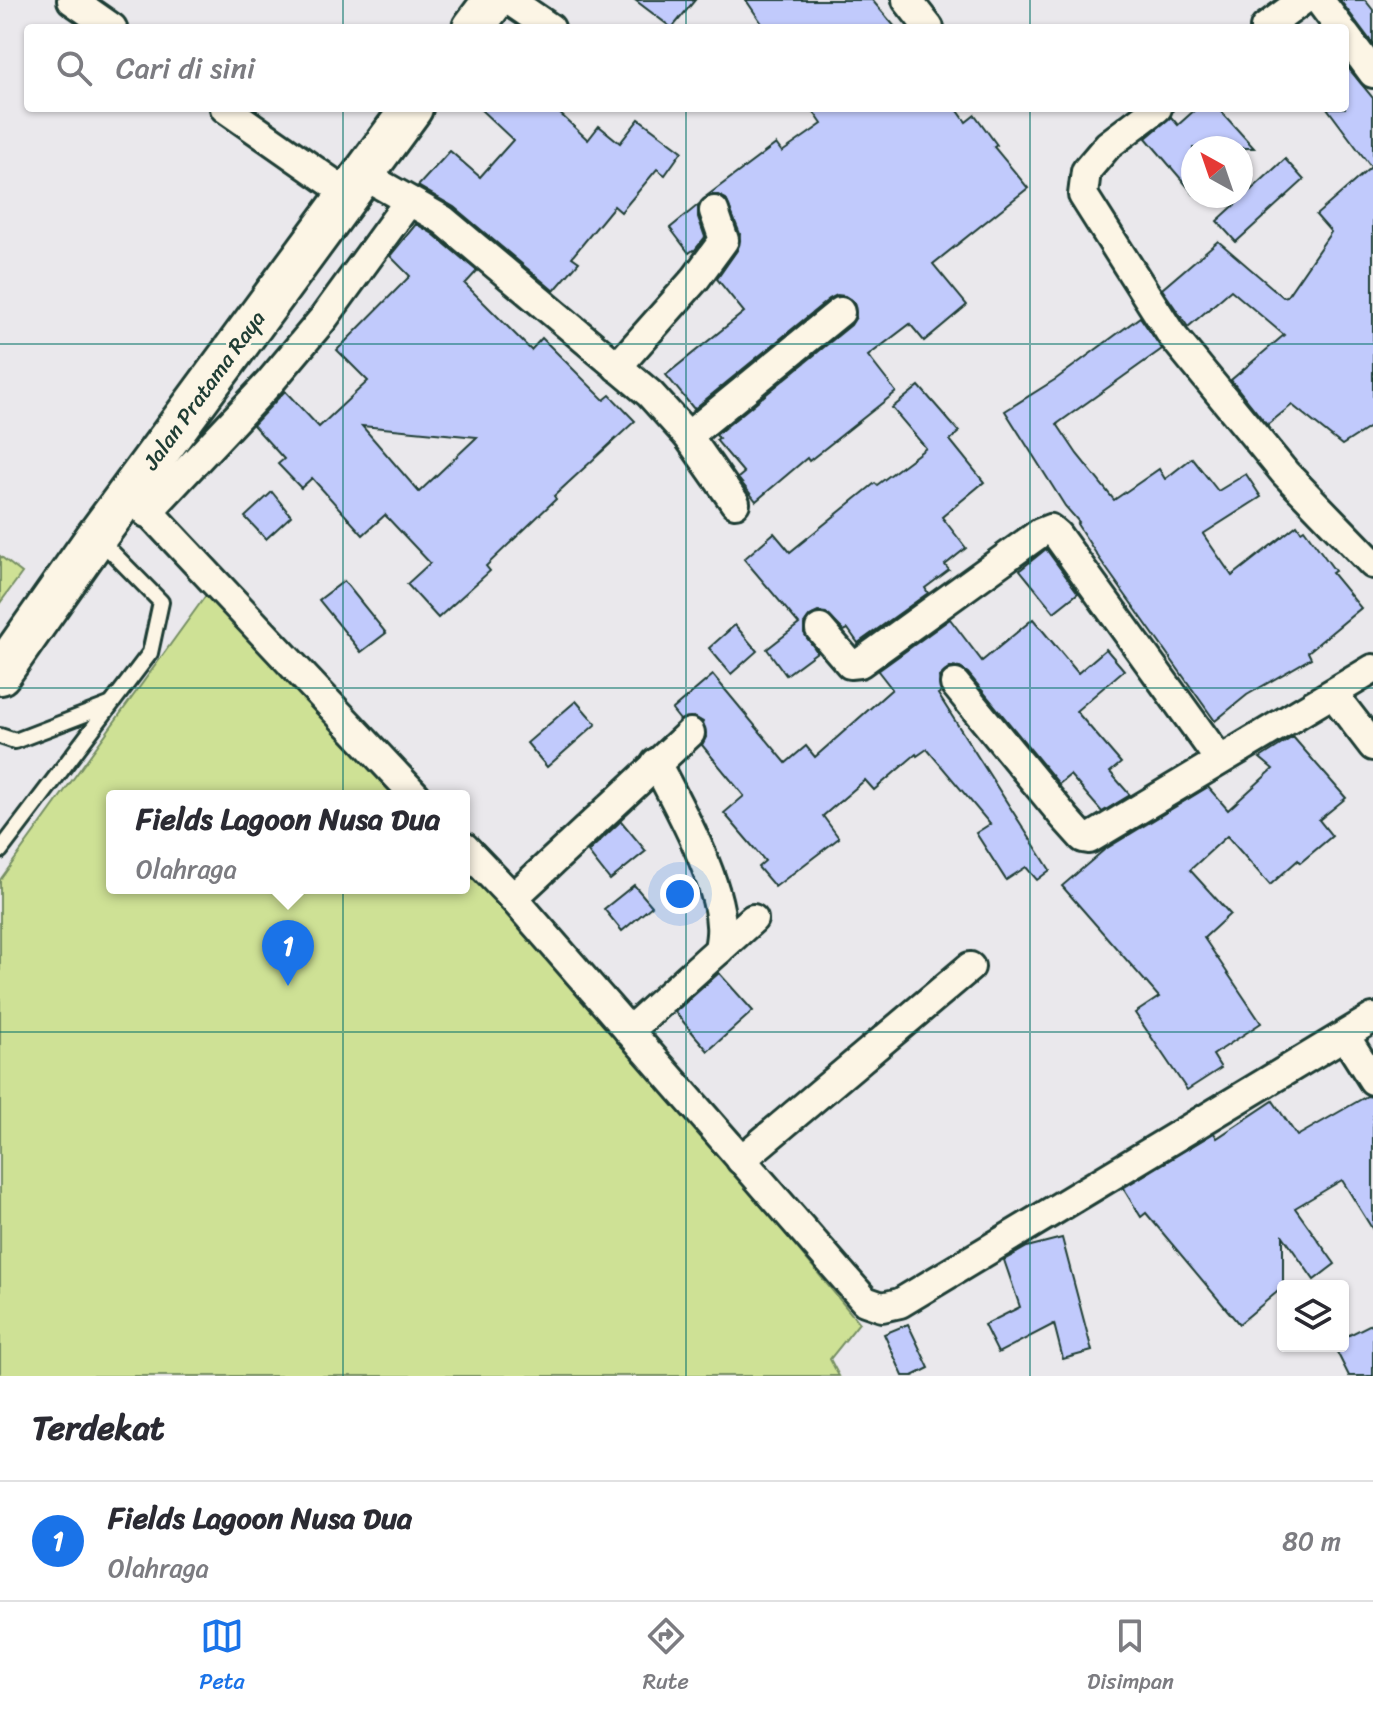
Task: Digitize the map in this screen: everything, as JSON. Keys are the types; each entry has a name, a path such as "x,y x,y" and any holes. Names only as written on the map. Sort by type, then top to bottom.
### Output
{"main road":[{"path":"476,24 494,0"},
{"name":"Jalan Pratama Raya","path":"0,674 97,536 138,503 355,184 409,112"}],"street":[{"path":"72,0 106,24"},
{"path":"509,0 544,24"},
{"path":"907,0 926,24"},
{"path":"1270,24 1303,0"},
{"path":"1319,0 1337,24"},
{"path":"1349,40 1373,73"},
{"path":"232,112 355,184 409,201 443,220 650,394 688,436 735,503"},
{"path":"1152,112 1108,145 1086,171 1083,195 1171,334 1285,473 1373,564"},
{"path":"409,201 323,319 270,382 138,503 410,790"},
{"path":"617,367 696,278 724,240 714,211"},
{"path":"688,436 840,312"},
{"path":"820,629 850,664 860,663 1040,533 1050,529 1219,759"},
{"path":"955,684 1055,807 1086,839 1094,838 1219,759 1373,669"},
{"path":"1333,694 1373,746"},
{"path":"513,898 690,733"},
{"path":"656,763 685,819 712,886 721,925 719,950"},
{"path":"470,853 513,898 865,1301 882,1307 900,1303 1373,1018"},
{"path":"629,1031 753,919"},
{"path":"741,1160 970,967"},
{"path":"1345,1036 1373,1080"}],"lane":[{"path":"0,851 150,653 161,602 97,536"},
{"path":"0,736 15,741 110,705"}],"green space":[{"path":"0,556 22,573 0,603"},
{"path":"217,580 403,790 106,790 106,894 470,894 470,866 670,1093 859,1323 830,1359 839,1376 0,1376 0,880"}],"building":[{"path":"635,0 695,0 675,24 667,24"},
{"path":"746,0 872,0 893,24 762,24"},
{"path":"1340,0 1365,0 1373,10 1373,44"},
{"path":"1349,69 1373,98 1373,425 1342,445 1292,405 1267,425 1231,380 1284,335 1231,290 1188,327 1162,289 1218,241 1283,297 1287,296 1331,232 1316,215 1371,167 1330,112 1349,112"},
{"path":"483,112 558,112 588,140 599,126 620,143 639,119 682,151 665,175 657,169 621,212 614,206 572,257 579,262 554,291 454,207 418,186 450,151 480,177 513,140"},
{"path":"814,112 959,112 966,122 975,115 997,145 994,147 1028,188 933,264 967,305 924,341 910,324 868,356 896,392 809,461 807,458 756,501 738,478 744,473 716,440 719,438 716,435 851,325 856,317 854,302 837,295 829,299 694,409 666,375 744,312 717,279 738,249 740,234 726,199 708,195 776,144 782,152 822,124"},
{"path":"1193,112 1222,112 1243,136 1181,136 1181,179 1146,138 1171,117 1178,125"},
{"path":"1285,159 1304,180 1236,242 1217,221 1231,208 1253,208 1253,188"},
{"path":"698,205 698,217 705,237 689,253 670,228"},
{"path":"416,224 433,234 477,271 465,284 531,350 542,338 604,400 610,395 635,421 554,496 556,499 486,566 490,571 438,618 407,584 430,563 385,515 363,535 312,478 301,488 278,464 284,459 253,425 285,391 319,427 368,381 337,350 410,276 390,256","holes":["362,426 477,437 419,492"]},
{"path":"1140,317 1162,349 1057,424 1077,454 1114,500 1159,469 1165,479 1192,458 1218,491 1246,474 1261,497 1203,534 1232,576 1297,525 1301,531 1304,529 1335,571 1332,573 1361,608 1308,652 1311,658 1247,695 1215,721 1099,558 1077,524 1079,522 1065,506 1005,411 1056,379"},
{"path":"919,386 959,432 950,440 984,482 942,517 966,548 945,565 949,570 925,588 928,593 858,643 848,629 844,631 826,613 818,612 810,616 804,624 804,633 817,652 786,675 767,649 799,624 744,559 774,533 790,552 875,483 877,485 926,448 892,408"},
{"path":"272,492 291,516 266,539 245,517"},
{"path":"1046,549 1078,593 1054,612 1020,570"},
{"path":"344,581 386,633 361,652 319,600"},
{"path":"950,619 982,661 1033,619 1078,673 1106,649 1124,670 1076,711 1121,763 1110,772 1130,795 1102,812 1070,775 1059,784 968,673 951,667 939,677 941,692 938,694 1050,870 1037,880 1026,867 1006,880 976,833 990,824 927,749 916,754 874,790 865,780 823,816 839,838 775,887 758,867 765,861 724,813 744,796 702,745 706,737 703,722 694,717 680,720 672,710 713,675 786,763 806,746 815,757 892,689 878,671"},
{"path":"735,625 757,651 731,674 709,648"},
{"path":"576,701 596,724 547,767 527,743"},
{"path":"1293,737 1346,798 1319,820 1332,836 1270,885 1227,836 1190,870 1230,914 1204,938 1261,1023 1213,1055 1221,1068 1187,1090 1135,1013 1159,997 1062,886 1104,850 1208,787 1228,810 1273,769 1260,758"},
{"path":"621,821 646,851 610,880 588,852"},
{"path":"634,885 652,906 622,931 604,909"},
{"path":"719,973 753,1011 708,1051 675,1012"},
{"path":"1367,1096 1373,1097 1373,1230 1342,1180 1295,1208 1335,1264 1314,1280 1283,1236 1283,1280 1277,1280 1277,1292 1239,1324 1146,1213 1141,1217 1123,1188 1214,1133 1217,1138 1273,1101 1297,1136"},
{"path":"1062,1238 1092,1351 1063,1359 1054,1324 998,1353 984,1325 1020,1307 1004,1260 1027,1247"},
{"path":"1373,1323 1373,1376 1349,1376 1337,1352 1349,1352 1349,1335"},
{"path":"908,1324 929,1368 913,1376 903,1376 884,1334"}],"place":[{"name":"Fields Lagoon Nusa Dua","path":"288,986"}]}
